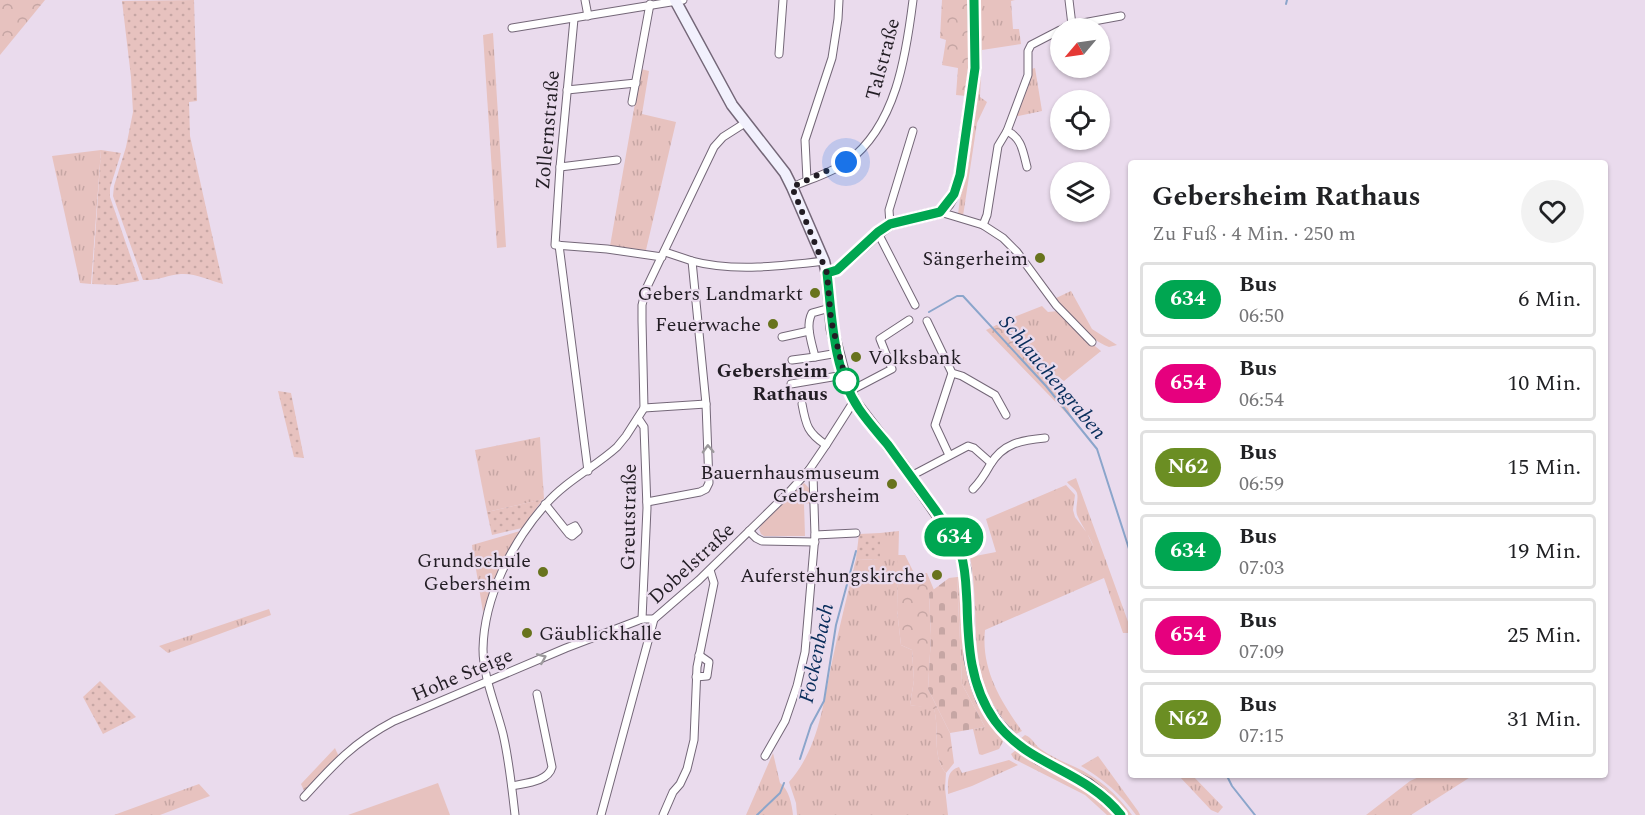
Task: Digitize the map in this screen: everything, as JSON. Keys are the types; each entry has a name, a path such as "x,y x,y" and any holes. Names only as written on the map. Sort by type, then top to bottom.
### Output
{"street":[{"path":"585,0 588,16"},
{"path":"512,28 574,19 634,4 678,0 718,81 745,123 785,173 792,187 824,261 838,353 852,396 953,535 960,550 965,569 970,659 978,689 988,710 1004,731 1032,755 1088,784 1121,815"},
{"path":"779,54 783,0"},
{"path":"807,180 805,140 832,58 838,19 838,0"},
{"name":"Talstraße","path":"792,187 846,162 872,135 885,114 896,87 908,38 913,0"},
{"path":"940,212 954,194 960,175 975,68 974,0"},
{"path":"1066,18 1069,0"},
{"path":"632,102 650,4"},
{"path":"1110,18 1121,16"},
{"name":"Zollernstraße","path":"574,19 560,167 557,245 588,471"},
{"path":"983,225 987,215 998,146 1007,131 1028,75 1027,54 1031,45 1050,36"},
{"path":"567,90 636,83"},
{"path":"515,815 503,735 488,680 483,649 496,586 508,558 545,504 617,447 644,408 642,306 646,289 714,147 723,137 745,123"},
{"path":"890,224 889,210 913,131"},
{"path":"1007,131 1016,135 1019,140 1027,167"},
{"path":"560,167 617,160"},
{"path":"827,273 837,270 878,232 890,224 940,212 983,225 1004,237 1056,304 1092,342"},
{"path":"878,232 915,305"},
{"path":"557,245 664,254 715,265 792,265 824,261"},
{"path":"647,502 706,489 709,483 706,404 692,261"},
{"path":"815,357 808,323 812,313 830,308"},
{"path":"852,396 892,369 880,339 909,320"},
{"path":"927,321 952,373 935,425 949,456"},
{"path":"782,337 809,330"},
{"path":"792,360 838,353"},
{"path":"952,373 962,376 995,395 1006,415"},
{"path":"791,384 844,375"},
{"name":"Dobelstraße","path":"601,815 654,619 710,570 808,471 826,446 852,396"},
{"path":"644,408 706,404"},
{"path":"802,404 809,431 826,446"},
{"name":"Greutstraße","path":"638,417 644,427 647,502 642,619"},
{"path":"973,489 983,479 991,463 1004,448 1013,443 1045,438"},
{"path":"911,477 966,447 972,447 991,463"},
{"path":"765,756 785,721 805,652 815,539 813,475 808,471"},
{"path":"545,504 567,530"},
{"path":"749,531 762,541 815,539 856,533"},
{"path":"663,815 687,769 694,740 696,677 714,583 710,570"},
{"name":"Hohe Steige","path":"304,797 340,757 370,733 488,680 642,619 654,619"},
{"path":"696,677 707,676 708,662 699,656"},
{"path":"512,786 545,777 550,773 552,767 537,694"}],"green space":[{"path":"0,0 45,0 0,55"},
{"path":"194,0 197,101 189,102 190,136 223,284 186,274 143,280 113,196 133,112 122,1"},
{"path":"942,0 969,0 969,65 966,96 956,95 958,68 942,65 946,40 940,38"},
{"path":"978,0 1015,0 1011,1 1013,29 1019,29 1021,44 982,50 980,97 987,102 977,123 963,216 958,214 969,131"},
{"path":"493,33 506,247 497,248 483,35"},
{"path":"1035,68 1042,111 1014,117 1031,69"},
{"path":"641,69 649,71 642,114 676,122 646,250 610,246"},
{"path":"101,150 91,284 80,283 52,156"},
{"path":"101,150 121,153 110,188 110,197 139,281 116,285 92,284"},
{"path":"1071,291 1092,329 1117,345 1109,347 1093,338 1054,299"},
{"path":"1042,306 1048,312 1058,311 1072,327 1101,351 1064,381 1045,368 1020,342 1009,319"},
{"path":"1009,319 1020,342 1057,378 1072,419 986,330"},
{"path":"278,391 291,393 304,458 294,457"},
{"path":"540,437 544,499 487,512 475,450"},
{"path":"1076,478 1128,622 1128,633 1123,633 1104,578 985,630 989,671 1006,708 1022,731 1016,734 999,713 987,692 981,671 977,650 970,557 996,552 986,519 1066,485 1075,495 1073,510 1075,517 1086,532 1077,514 1077,493 1067,482"},
{"path":"804,483 809,488 811,503 804,504 805,536 764,536 761,534 759,529 762,524"},
{"path":"543,499 522,528 492,535 487,512"},
{"path":"520,531 497,572 483,612 472,545"},
{"path":"899,531 897,610 901,645 912,650 914,680 910,705 934,708 937,751 941,766 946,773 948,815 797,815 796,803 789,782 807,755 818,725 856,559 880,560 880,533"},
{"path":"880,533 880,560 856,559 859,534"},
{"path":"898,555 905,555 915,575 927,573 934,590 929,594 931,636 928,689 950,733 954,763 946,773 941,766 937,751 934,709 910,705 914,680 912,650 901,645 897,610"},
{"path":"957,577 960,577 964,650 970,682 984,713 1001,735 1003,742 999,749 982,755 979,754 973,729 985,727 962,684"},
{"path":"957,577 962,684 985,727 950,733 928,689 931,636 929,593 949,578"},
{"path":"269,609 271,615 168,653 159,646"},
{"path":"100,681 136,717 103,734 83,697"},
{"path":"1025,735 1046,753 1100,781 1114,793 1132,815 1125,815 1020,739"},
{"path":"335,748 339,757 305,793 301,784"},
{"path":"1016,750 1085,787 1116,815 1107,815 1085,795 1014,759 1011,754"},
{"path":"773,753 780,783 788,793 793,815 746,815"},
{"path":"1098,756 1140,815 1136,815 1111,788 1081,766"},
{"path":"1009,760 1018,765 948,794 950,774 955,769 959,767 962,773"},
{"path":"1181,778 1195,778 1223,807 1218,813 1211,810"},
{"path":"1417,778 1469,778 1411,815 1366,815"},
{"path":"438,783 450,815 348,815"},
{"path":"199,784 210,796 160,815 114,815"}],"waterway":[{"path":"1286,4 1287,0"},
{"name":"Schlauchengraben","path":"929,312 957,296 963,296 1046,386 1097,449 1128,546"},
{"name":"Fockenbach","path":"800,759 811,725 824,701 836,625 856,551"},
{"name":"Schlauchengraben","path":"1228,778 1255,815"},
{"name":"Fockenbach","path":"757,815 780,793 784,783"}],"bus line":[{"name":"634","path":"974,0 975,68 960,175 954,194 940,212 890,224 878,232 837,270 827,273 832,329 846,381 854,401 903,465 958,545 965,569 970,659 982,700 998,724 1023,749 1088,784 1111,803 1121,815"}],"place":[{"name":"Sängerheim","path":"1040,258"},
{"name":"Gebers Landmarkt","path":"815,293"},
{"name":"Feuerwache","path":"773,324"},
{"name":"Volksbank","path":"856,357"},
{"name":"Gebersheim Rathaus","path":"846,381"},
{"name":"Bauernhausmuseum Gebersheim","path":"892,484"},
{"name":"Grundschule Gebersheim","path":"543,572"},
{"name":"Auferstehungskirche","path":"937,575"},
{"name":"Gäublickhalle","path":"527,633"}],"route":[{"path":"846,162 792,187 824,261 832,329 846,381"}]}
